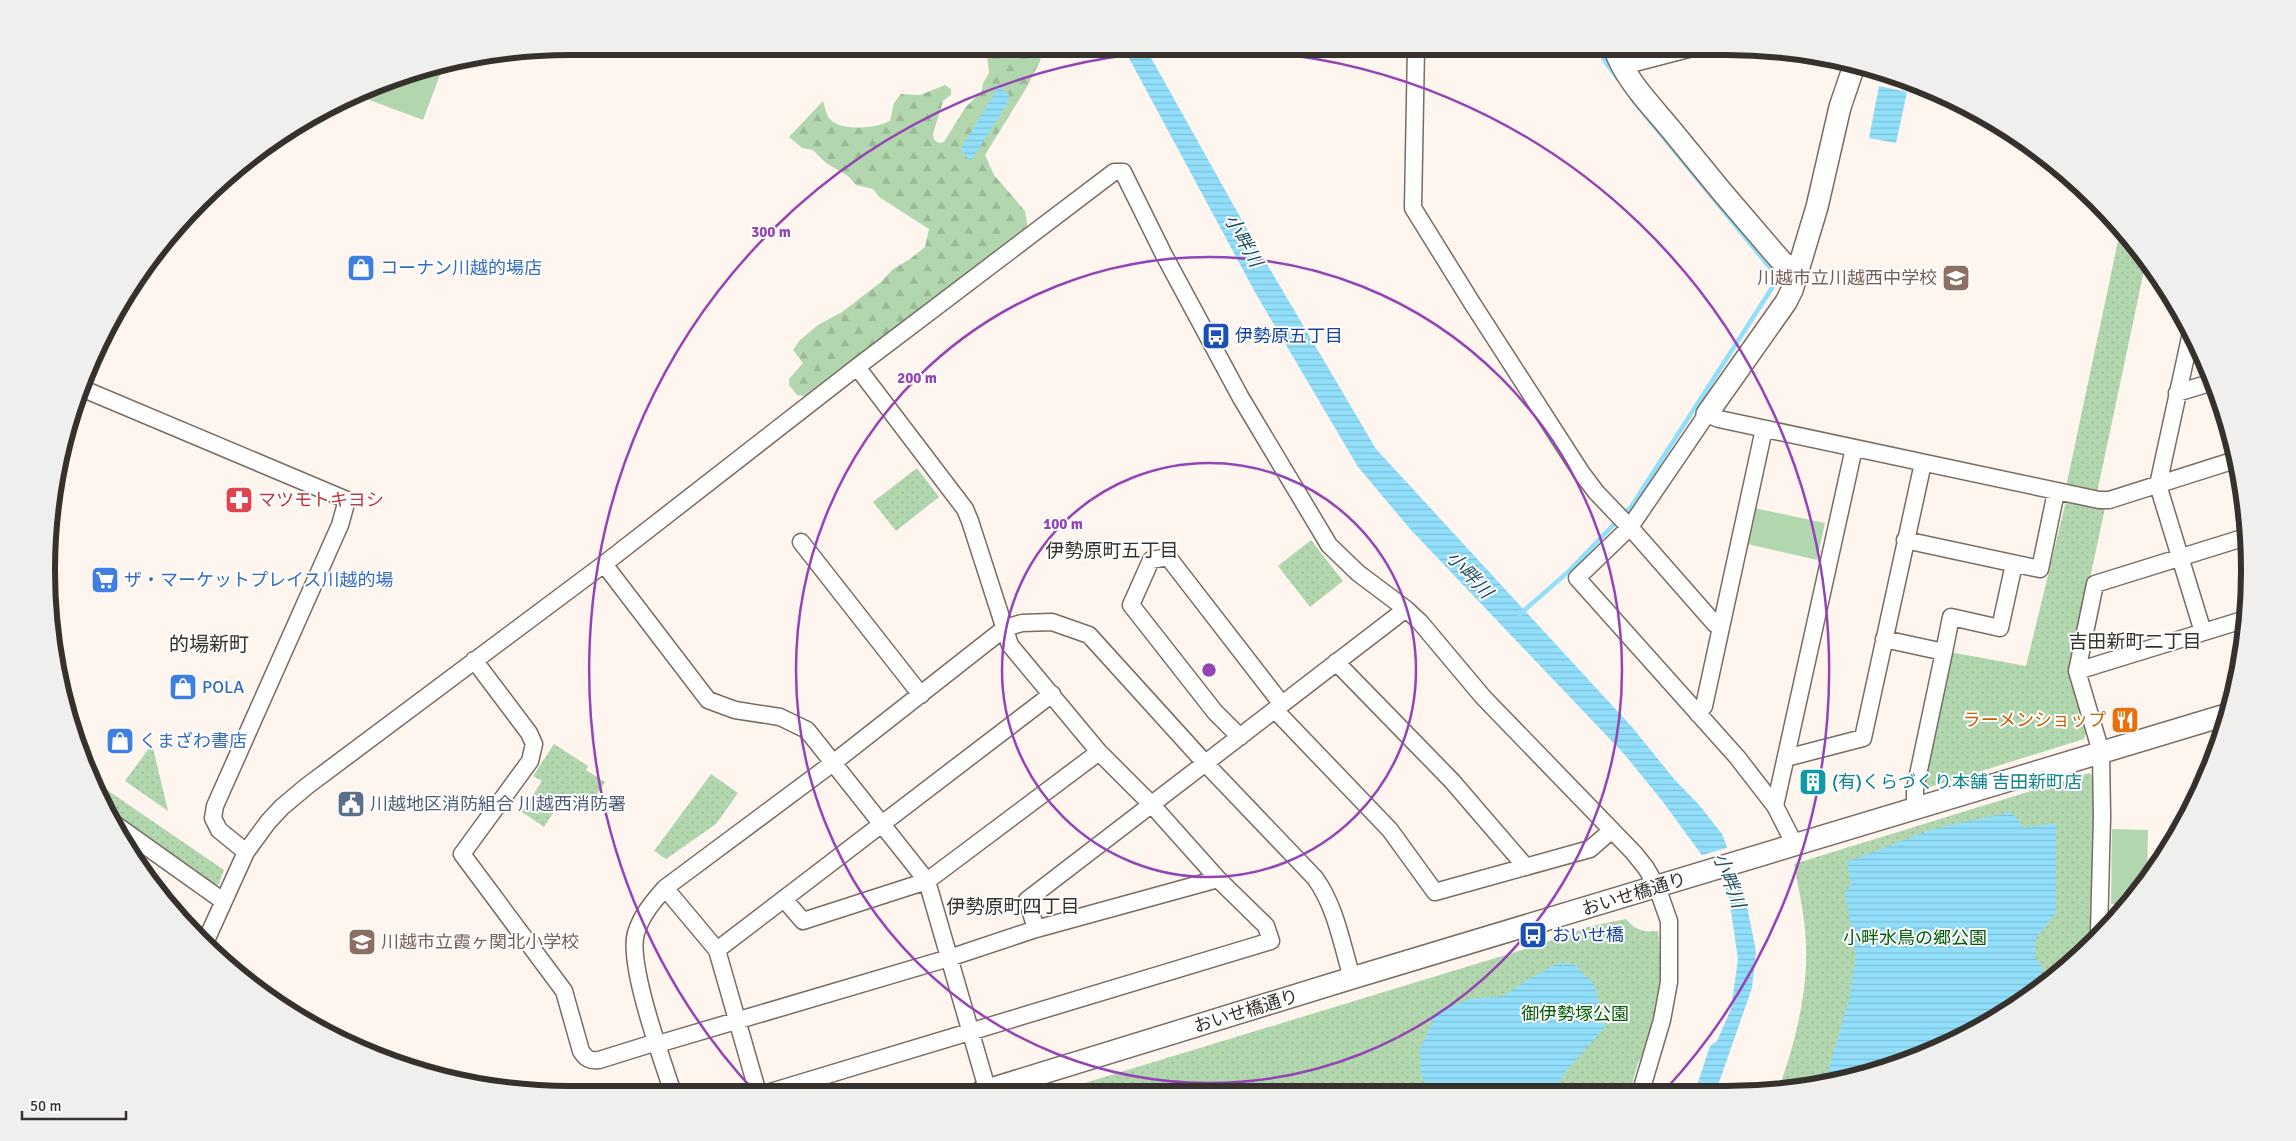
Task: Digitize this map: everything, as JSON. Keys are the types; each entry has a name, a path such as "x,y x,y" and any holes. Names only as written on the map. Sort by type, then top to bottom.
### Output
{"street":[{"path":"1416,55 1414,208 1564,447 1596,492 1630,527 1715,624 1721,625"},
{"path":"1634,55 1618,57 1648,102 1784,264 1798,269"},
{"path":"1786,848 1775,806 1738,757 1576,578 1630,527 1786,302 1798,269 1816,207 1840,107 1852,71"},
{"path":"208,937 246,852 282,807 474,660 604,564 857,367 1114,172 1123,172 1164,255 1241,398 1329,545 1358,573 1406,609 1420,622 1483,697 1664,885 1670,921 1670,982 1662,1020 1642,1086"},
{"path":"2188,343 2158,484 2203,632"},
{"path":"789,1086 1271,941 1266,926 1218,879 1152,804 1099,752 1010,645 965,509 857,367"},
{"path":"2177,393 2206,384"},
{"path":"87,391 347,500 340,525 215,806 213,818 219,830 246,852"},
{"path":"1707,414 1719,419 1764,429 2099,500 2109,500 2229,462"},
{"path":"1698,714 1704,706 1764,429"},
{"path":"1775,806 1854,448"},
{"path":"1786,758 1862,738 1923,463"},
{"path":"1905,540 2040,569 2056,492"},
{"path":"2099,925 2102,817 2101,752 2077,670 2095,584 2240,539"},
{"path":"801,542 921,695"},
{"path":"1240,737 1215,712 1130,605 1151,560 1168,557 1278,706 1390,830 1435,892 1590,849 1612,830"},
{"path":"604,564 708,700 735,710 780,717 807,730 927,881 984,1086"},
{"path":"1916,808 1916,789 1951,617 2000,628 2014,564"},
{"path":"1036,929 1027,900 1406,609"},
{"path":"2077,670 2238,621"},
{"path":"671,1086 635,960 636,935 648,906 665,888 833,763 1005,628 1022,623 1052,622 1088,635 1206,764 1315,878 1325,892 1352,978"},
{"path":"1884,639 1944,652"},
{"path":"474,660 529,733 534,744 530,761 462,854 564,991 581,1052 585,1057 592,1060 599,1060 736,1021 949,958 1036,929 1218,879"},
{"path":"1336,662 1452,781 1526,867"},
{"path":"717,950 1052,694"},
{"name":"おいせ橋通り","path":"1005,1086 1352,978 2219,717"},
{"path":"784,899 803,921 927,881 1099,752"},
{"path":"127,832 224,901"},
{"path":"665,888 717,950 756,1086"}],"green space":[{"path":"987,55 1036,55 1041,59 1027,87 985,155 994,175 1025,211 1028,228 1005,248 984,259 865,353 841,367 805,396 797,395 789,385 789,379 803,363 793,350 800,340 818,325 842,312 881,282 893,269 925,247 929,229 879,197 873,189 856,185 848,176 826,163 813,150 802,148 789,137 823,101 830,119 835,123 850,127 868,127 890,121 894,103 901,94 920,95 945,85 951,89 951,95 943,101 933,134 934,140 939,143 944,142 965,108 982,91 983,83 989,73"},
{"path":"441,72 423,120 364,98 405,82"},
{"path":"2119,238 2144,270 2097,493 2066,487"},
{"path":"917,468 939,497 896,531 873,502"},
{"path":"2066,501 2105,508 2070,672 2088,728 2084,739 1927,788 1925,781 1950,652 2026,666"},
{"path":"1754,508 1825,523 1817,560 1747,544"},
{"path":"1311,540 1343,581 1310,607 1278,566"},
{"path":"152,744 168,811 125,781"},
{"path":"554,744 588,766 586,770 605,782 594,799 564,796 544,827 522,812 542,781 533,776"},
{"name":"小畔水鳥の郷公園","path":"2089,773 2095,778 2093,932 2090,935 2065,958 2012,999 1953,1033 1891,1059 1826,1076 1780,1083 1795,1037 1805,981 1805,934 1802,904 1794,864"},
{"path":"711,774 738,793 716,824 666,859 654,851"},
{"path":"103,787 224,870 219,884 213,886 121,822"},
{"path":"2112,829 2148,830 2147,866 2118,904 2111,904"},
{"name":"御伊勢塚公園","path":"1626,919 1640,930 1658,931 1662,979 1650,1040 1638,1063 1631,1086 1075,1086 1532,947 1591,926"}],"water":[{"name":"小畔川","path":"1127,55 1149,55 1258,249 1376,449 1632,727 1722,834 1744,892 1756,951 1752,988 1718,1086 1697,1086 1710,1046 1717,1041 1731,1009 1738,959 1728,891 1663,802 1625,755 1411,530 1358,467 1256,294"},
{"path":"1879,86 1907,92 1896,143 1869,138"},
{"path":"998,88 1009,94 1008,102 971,161 960,150"},
{"name":"小畔水鳥の郷公園","path":"2011,812 2024,828 2056,823 2056,913 2036,938 2035,957 2042,967 2041,977 1983,1017 1923,1047 1891,1059 1827,1076 1849,1000 1856,956 1845,892 1851,885 1847,862 1933,829"},
{"path":"1559,963 1574,964 1594,984 1605,1027 1566,1071 1557,1086 1428,1086 1423,1079 1420,1068 1420,1049 1434,1018 1450,1007 1470,999 1504,996 1525,981"}],"pier":[{"path":"1730,847 1742,878 1720,885 1699,856"}],"waterway":[{"path":"1603,55 1604,60 1618,79"},
{"path":"1623,515 1631,507 1772,288 1776,275 1632,99"},
{"path":"1520,614 1568,572 1617,521"}],"place":[{"name":"コーナン川越的場店","path":"361,268"},
{"name":"川越市立川越西中学校","path":"1956,278"},
{"name":"伊勢原五丁目","path":"1216,336"},
{"name":"マツモトキヨシ","path":"239,500"},
{"name":"ザ・マーケットプレイス川越的場","path":"105,580"},
{"name":"POLA","path":"183,687"},
{"name":"ラーメンショップ","path":"2125,720"},
{"name":"くまざわ書店","path":"120,741"},
{"name":"(有)くらづくり本舗 吉田新町店","path":"1813,782"},
{"name":"川越地区消防組合 川越西消防署","path":"351,804"},
{"name":"おいせ橋","path":"1533,935"},
{"name":"川越市立霞ヶ関北小学校","path":"362,942"}],"district":[{"name":"伊勢原町五丁目","path":"1112,550"},
{"name":"吉田新町二丁目","path":"2135,641"},
{"name":"的場新町","path":"209,644"},
{"name":"伊勢原町四丁目","path":"1013,906"}]}
